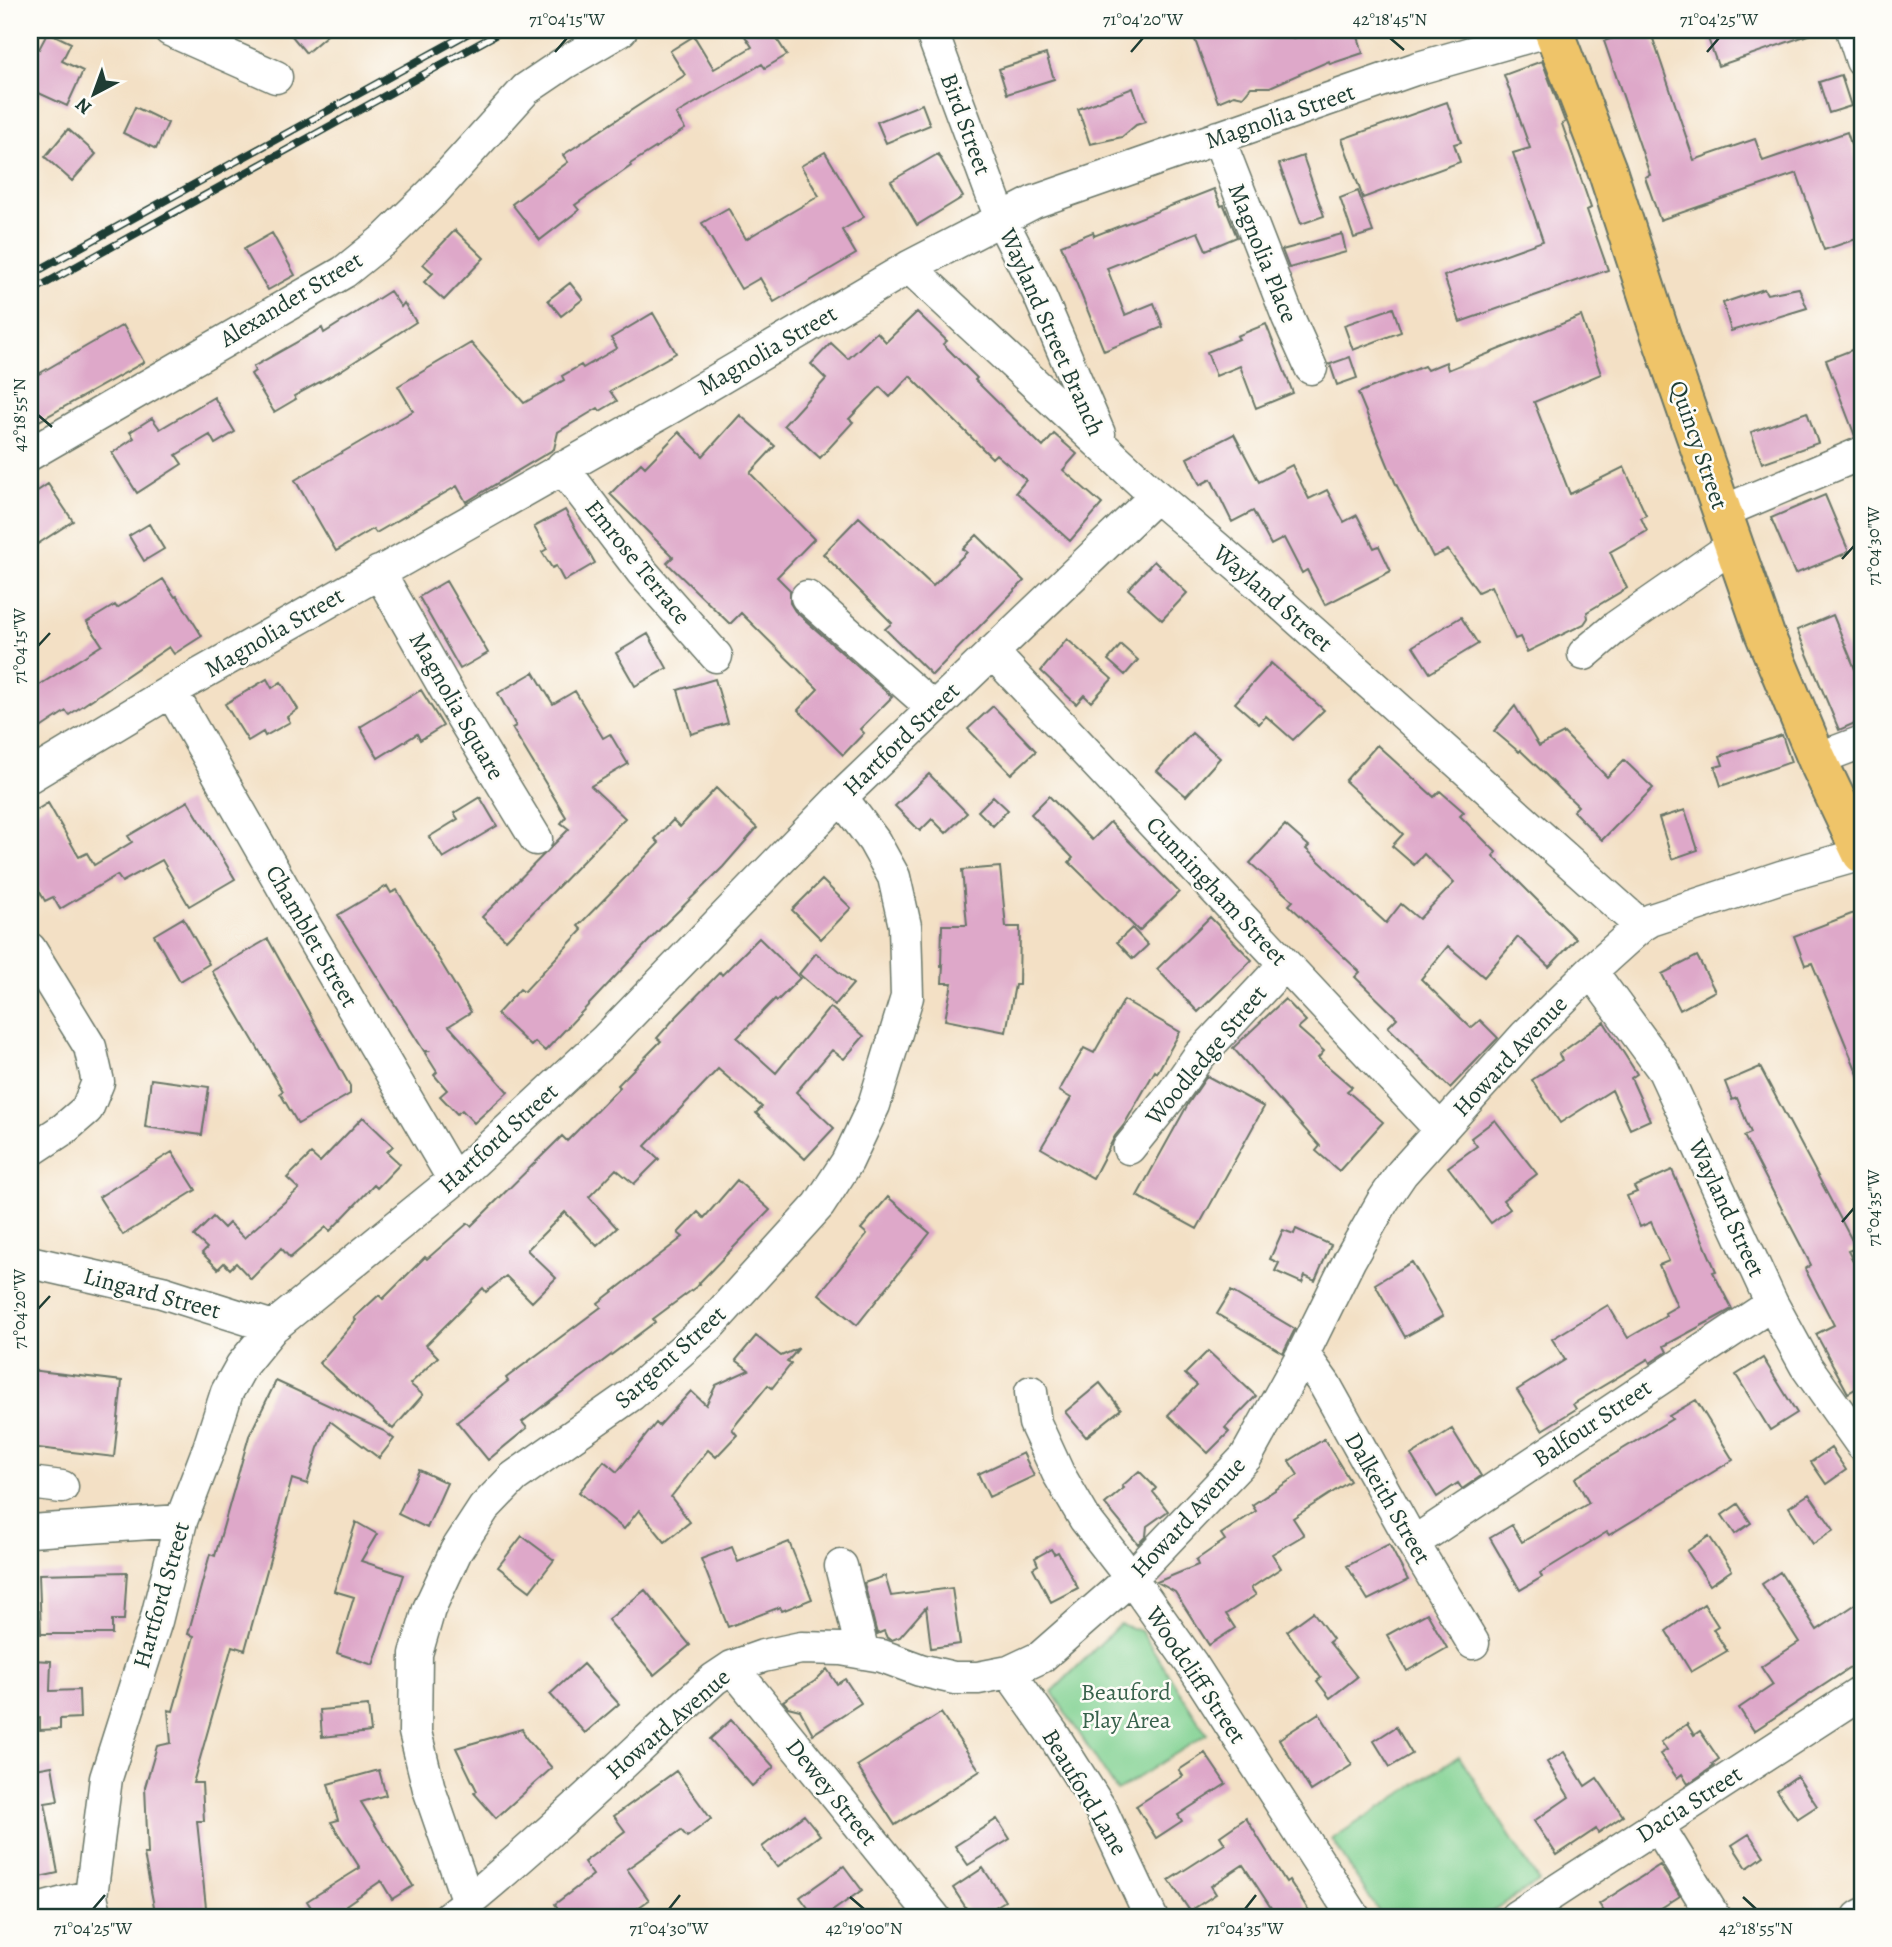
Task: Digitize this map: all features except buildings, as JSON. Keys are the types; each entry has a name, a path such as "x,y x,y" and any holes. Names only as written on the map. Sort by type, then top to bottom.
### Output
{"main road":[{"name":"Quincy Street","path":"1552,30 1607,170 1765,635 1817,759 1862,854"}],"street":[{"path":"170,30 276,78"},
{"name":"Alexander Street","path":"30,454 344,272 386,238 433,192 526,89 621,30"},
{"name":"Bird Street","path":"931,30 1001,219"},
{"name":"Magnolia Street","path":"30,776 171,691 673,406 909,267 1034,202 1415,69 1552,30"},
{"path":"1852,30 1862,61"},
{"name":"Magnolia Place","path":"1217,138 1287,317 1311,368"},
{"name":"Wayland Street Branch","path":"1001,219 1038,292 1103,445"},
{"name":"Wayland Street","path":"909,267 1156,496 1640,926"},
{"path":"1584,654 1728,528 1862,453"},
{"name":"Emrose Terrace","path":"562,467 643,573 716,656"},
{"name":"Hartford Street","path":"93,1906 106,1779 156,1621 181,1521 227,1392 242,1364 273,1326 454,1180 606,1039 841,797 1156,496"},
{"name":"Magnolia Square","path":"379,572 454,704 536,839"},
{"path":"807,597 933,708"},
{"name":"Cunningham Street","path":"992,652 1441,1130"},
{"name":"Chamblet Street","path":"171,691 454,1180"},
{"path":"1817,759 1862,742"},
{"name":"Sargent Street","path":"459,1910 415,1732 415,1654 429,1609 456,1551 484,1508 514,1477 631,1395 709,1326 820,1205 848,1162 874,1105 907,997 905,926 894,877 874,841 841,797"},
{"name":"Howard Avenue","path":"459,1910 521,1858 714,1679 732,1667 763,1656 801,1648 841,1649 882,1656 920,1671 954,1678 978,1678 1009,1672 1041,1657 1131,1578 1246,1457 1303,1354 1350,1259 1402,1172 1525,1036 1591,971 1640,926 1651,920 1862,854"},
{"path":"30,949 90,1047 98,1082 87,1109 65,1128 30,1151"},
{"name":"Woodledge Street","path":"1129,1148 1199,1056 1285,964"},
{"name":"Wayland Street","path":"1591,971 1664,1071 1772,1304 1806,1366 1862,1445"},
{"name":"Lingard Street","path":"30,1262 162,1292 273,1326"},
{"name":"Balfour Street","path":"1413,1543 1772,1304"},
{"name":"Dalkeith Street","path":"1303,1354 1325,1385 1413,1543 1473,1643"},
{"name":"Woodcliff Street","path":"1031,1392 1035,1423 1058,1473 1085,1519 1191,1663 1354,1917"},
{"path":"30,1483 62,1487"},
{"path":"30,1531 181,1521"},
{"path":"842,1566 863,1653"},
{"name":"Dewey Street","path":"732,1667 934,1917"},
{"name":"Beauford Lane","path":"1009,1672 1052,1733 1101,1811 1151,1917"},
{"name":"Dacia Street","path":"1516,1917 1862,1692"},
{"path":"1657,1824 1714,1917"},
{"path":"30,1912 93,1906"}],"green space":[{"name":"Beauford Play Area","path":"1120,1624 1141,1631 1207,1734 1117,1791 1052,1692"},
{"path":"1459,1756 1539,1882 1482,1917 1382,1917 1332,1839"}],"railway":[{"path":"30,275 474,30"},
{"path":"30,292 504,30"}]}
